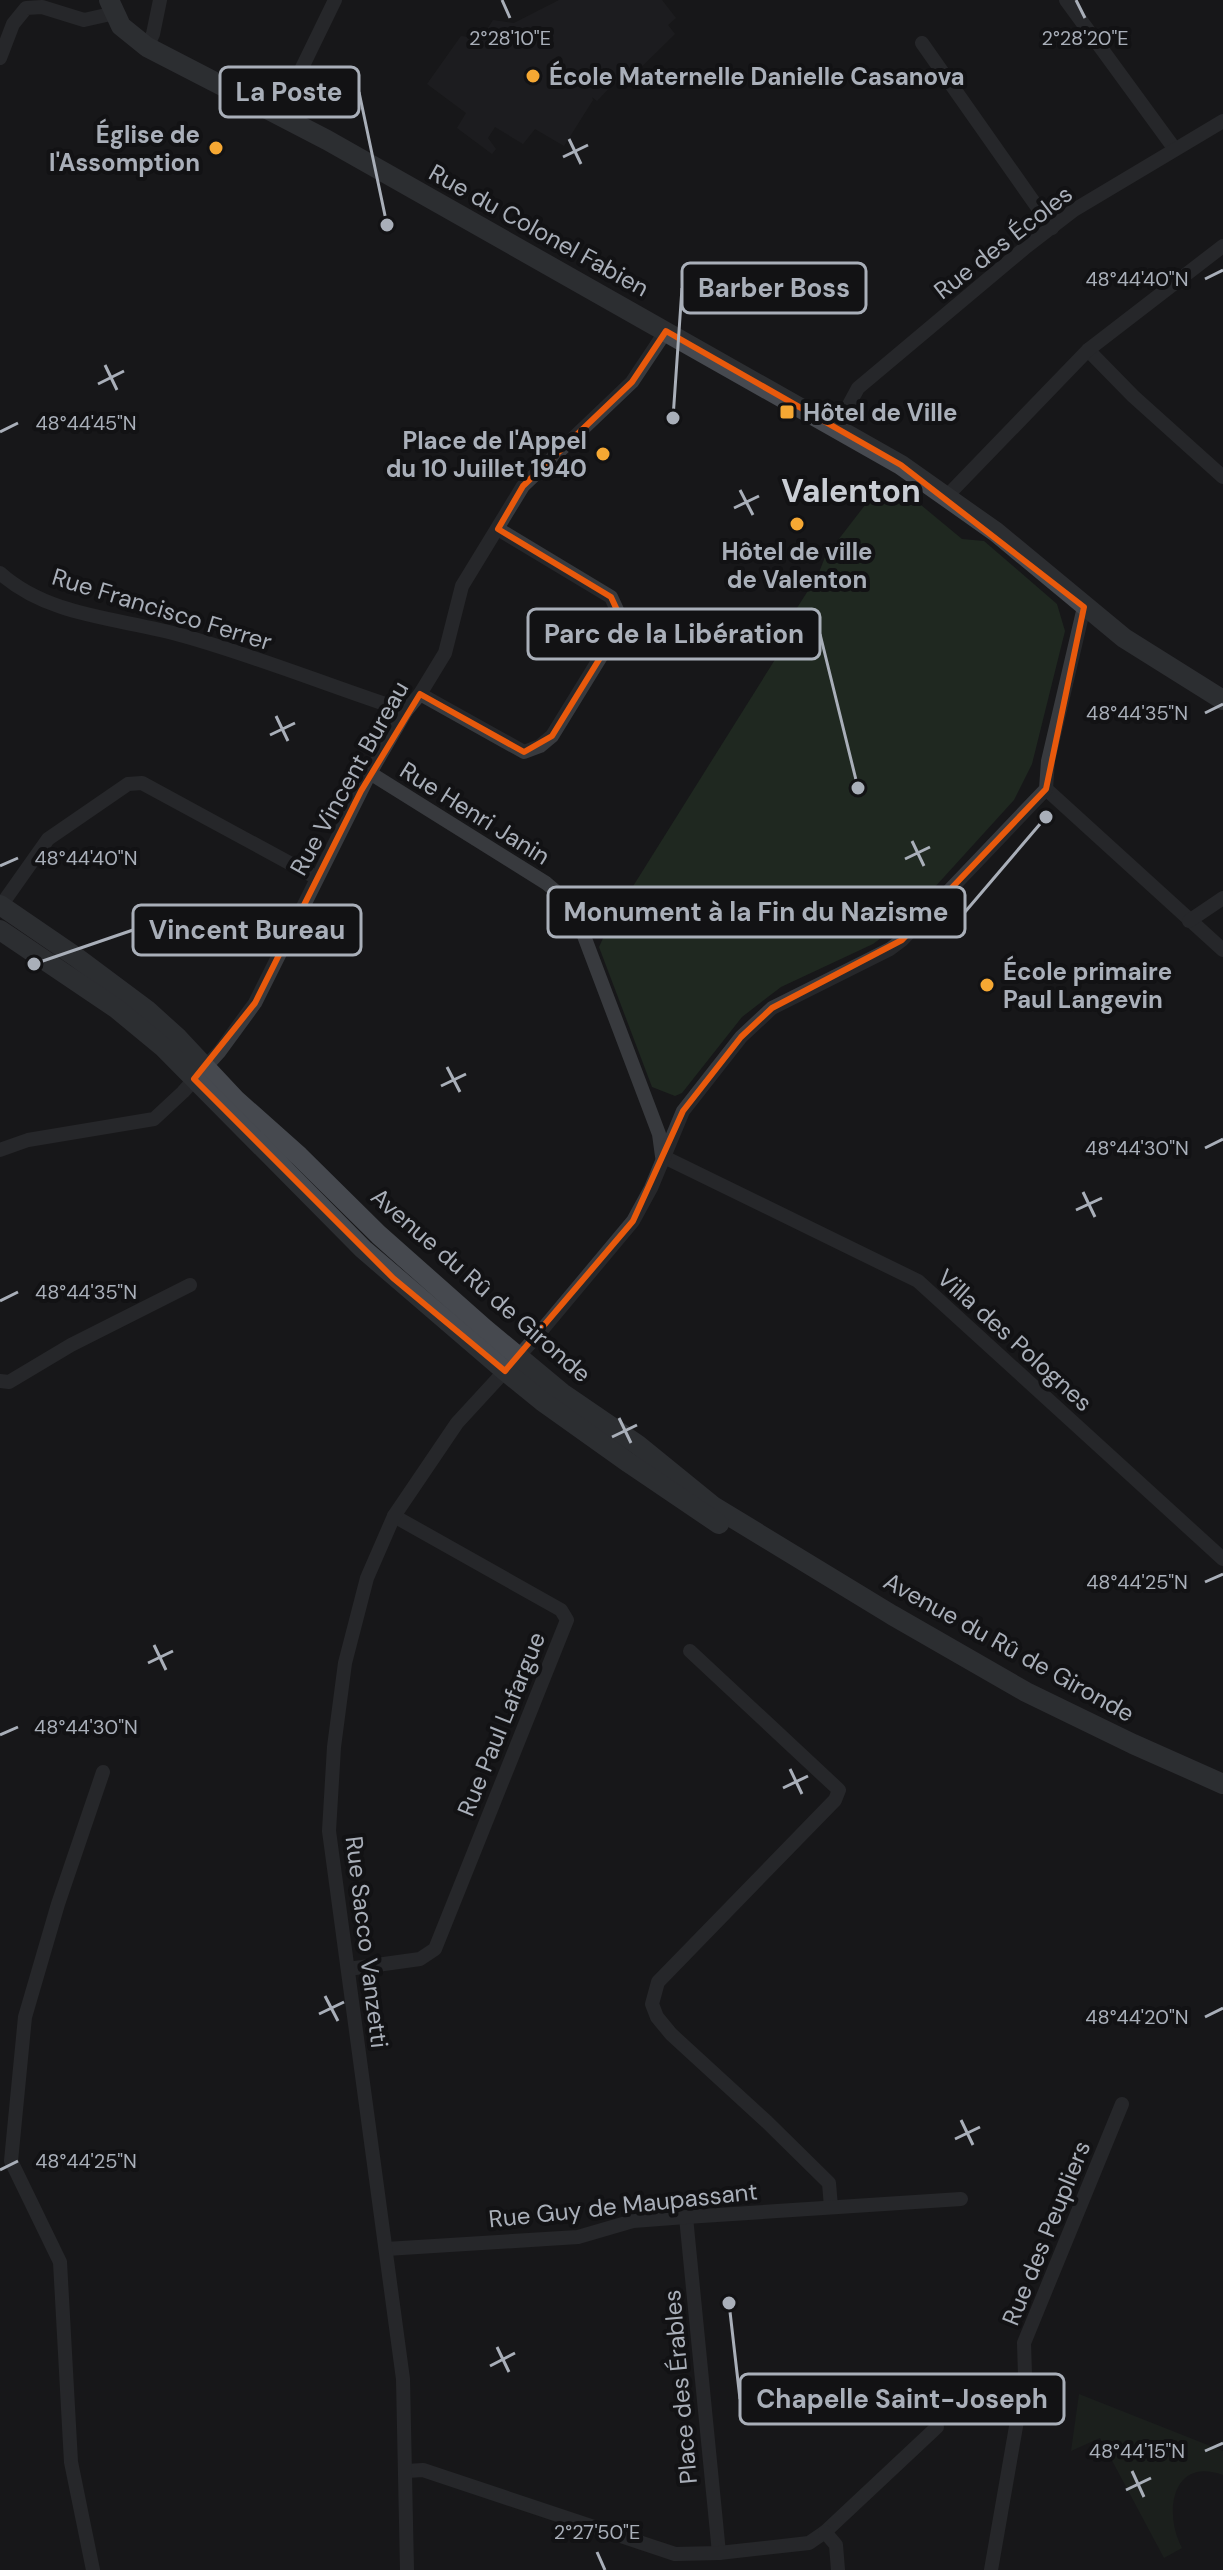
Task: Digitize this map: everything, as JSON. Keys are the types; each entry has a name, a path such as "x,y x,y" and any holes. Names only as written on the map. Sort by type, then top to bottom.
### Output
{"main road":[{"name":"Rue du Colonel Fabien","path":"112,7 129,34 147,47 279,115 901,465 996,532 1124,638 1223,700"},
{"name":"Avenue du Rû de Gironde","path":"0,906 147,1010 178,1038 199,1073"},
{"name":"Avenue du Rû de Gironde","path":"0,930 117,1009 199,1073 379,1235 511,1365 562,1393 638,1445 713,1506 773,1544 1026,1692 1222,1784"}],"street":[{"path":"147,47 160,0"},
{"path":"279,115 335,0"},
{"path":"1066,0 1174,148"},
{"path":"0,58 13,24 26,8 42,7 84,20 112,7"},
{"path":"922,43 1052,228"},
{"name":"Rue des Écoles","path":"837,427 858,388 1074,210 1223,121"},
{"path":"947,496 1088,350 1223,246"},
{"name":"Rue Vincent Bureau","path":"0,1150 28,1140 154,1119 220,1051 255,1003 370,773 445,653 462,586 523,486 632,382 666,331"},
{"path":"1088,350 1133,396 1223,477"},
{"path":"420,694 524,752 540,746 552,736 616,632 617,610 611,597 498,529"},
{"name":"Rue Francisco Ferrer","path":"0,573 49,602 97,617 183,635 406,711"},
{"path":"1084,607 1048,761 1046,789 1223,950"},
{"name":"Rue Henri Janin","path":"370,773 546,883 566,900 578,920 659,1134 662,1156"},
{"path":"0,906 48,839 128,784 142,783 317,878"},
{"name":"Rue Sacco Vanzetti","path":"407,2570 403,2379 329,1831 334,1747 345,1663 367,1578 394,1516 457,1423 511,1365 633,1221 651,1188 683,1111 741,1037 772,1008 890,949 902,940 1046,789"},
{"path":"1189,921 1223,898"},
{"name":"Villa des Polognes","path":"662,1156 918,1281 1223,1559"},
{"path":"0,1381 9,1382 71,1345 190,1285"},
{"name":"Rue Paul Lafargue","path":"348,1969 420,1959 435,1949 567,1620 561,1610 394,1516"},
{"path":"690,1651 839,1790 835,1800 658,1982 652,2004 657,2017 671,2034 829,2183 831,2207"},
{"path":"93,2570 71,2462 60,2262 11,2161 25,2017 58,1904 103,1772"},
{"name":"Rue des Peupliers","path":"991,2570 1025,2375 1024,2343 1122,2104"},
{"name":"Rue Guy de Maupassant","path":"386,2249 578,2237 633,2221 961,2199"},
{"name":"Place des Érables","path":"686,2217 719,2553"},
{"path":"407,2471 423,2470 675,2554 719,2553 809,2543 825,2532 937,2427"},
{"path":"825,2532 836,2545 838,2570"}],"highlighted area":[{"path":"666,331 901,465 1084,607 1046,789 902,940 772,1008 741,1037 683,1111 633,1221 505,1371 393,1278 194,1079 255,1003 361,791 420,694 524,752 552,736 616,632 617,610 611,597 498,529 523,486 632,382"}],"shaded area":[{"name":"École Maternelle Danielle Casanova","path":"559,0 662,0 676,18 668,25 675,34 621,87 615,82 597,101 592,97 564,146 535,129 523,144 495,127 488,138 496,149 492,154 457,128 466,113 427,84 461,36 481,39 493,20 514,23"},
{"path":"882,483 921,505 962,539 984,541 1057,604 1065,631 1032,764 1014,800 904,921 873,944 781,987 742,1017 682,1093 675,1096 652,1087 599,947 610,923 781,650 776,646 784,635 781,633 818,575 825,557"},
{"path":"1079,2394 1223,2451 1223,2475 1206,2471 1192,2473 1176,2491 1173,2519 1182,2548 1164,2558 1100,2438 1071,2451"}],"place":[{"name":"École Maternelle Danielle Casanova","path":"533,76"},
{"name":"Église de l'Assomption","path":"216,148"},
{"name":"La Poste","path":"387,225"},
{"name":"Hôtel de Ville","path":"787,412"},
{"name":"Barber Boss","path":"673,418"},
{"name":"Place de l'Appel du 10 Juillet 1940","path":"603,454"},
{"name":"Hôtel de ville de Valenton","path":"797,524"},
{"name":"Parc de la Libération","path":"858,788"},
{"name":"Monument à la Fin du Nazisme","path":"1046,817"},
{"name":"Vincent Bureau","path":"34,964"},
{"name":"École primaire Paul Langevin","path":"987,985"},
{"name":"Chapelle Saint-Joseph","path":"729,2303"}],"district":[{"name":"Valenton","path":"851,491"}]}
